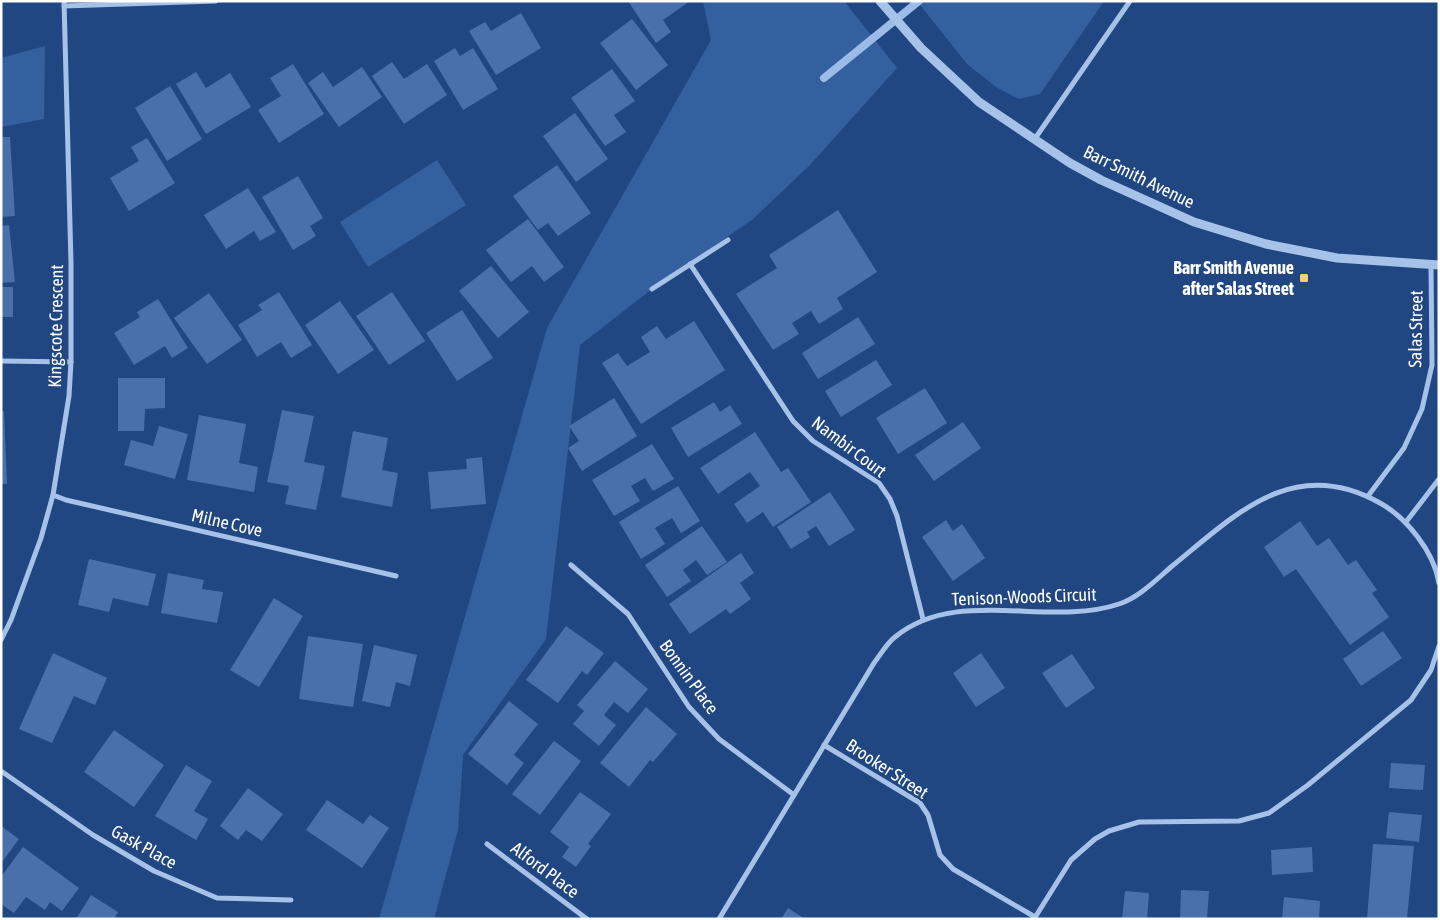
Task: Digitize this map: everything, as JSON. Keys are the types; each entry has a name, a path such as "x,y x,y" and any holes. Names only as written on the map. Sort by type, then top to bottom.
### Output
{"street":[{"path":"64,3 216,1"},
{"name":"Barr Smith Avenue","path":"880,1 921,48 979,102 1034,140 1101,180 1204,225 1266,244 1337,258 1435,265"},
{"path":"1034,140 1130,1"},
{"name":"Kingscote Crescent","path":"1,640 11,620 41,538 53,495 69,396 71,362 64,3"},
{"path":"652,289 728,240"},
{"name":"Nambir Court","path":"690,264 792,421 813,441 879,483 890,499 897,516 923,619"},
{"name":"Salas Street","path":"1368,496 1404,448 1422,409 1432,364 1435,265"},
{"path":"1,361 71,362"},
{"path":"1406,522 1439,479"},
{"name":"Tenison-Woods Circuit","path":"719,919 874,663 895,637 923,619 937,614 968,611 1092,612 1121,603 1147,588 1230,519 1270,494 1305,485 1330,485 1368,496 1390,508 1406,522 1428,554 1439,582"},
{"name":"Milne Cove","path":"53,495 66,500 396,576"},
{"name":"Bonnin Place","path":"571,565 628,614 689,707 718,739 794,795"},
{"path":"1035,918 1071,860 1095,838 1109,831 1139,822 1239,821 1269,813 1308,786 1411,700 1431,670 1439,646"},
{"name":"Brooker Street","path":"824,745 920,803 928,815 940,855 946,862 1035,918"},
{"name":"Gask Place","path":"1,771 94,835 154,871 217,898 292,900"},
{"name":"Alford Place","path":"487,844 587,919"}],"shaded area":[{"path":"703,1 844,1 897,68 810,165 753,219 652,289 580,345 546,639 463,755 458,830 434,919 379,919 547,328 711,40"},
{"path":"917,1 1104,1 1040,94 1019,99 996,87 967,64"},
{"path":"45,46 44,119 1,127 1,58"},
{"path":"437,160 466,205 368,267 340,222"}],"building":[{"path":"628,1 690,1 663,20 671,32 656,43"},
{"path":"521,13 541,48 496,75 469,31 485,22 491,31"},
{"path":"632,19 668,65 636,90 600,43"},
{"path":"455,48 460,56 473,48 498,89 463,110 434,61"},
{"path":"392,62 404,79 427,64 447,95 404,124 372,76"},
{"path":"293,64 324,114 279,143 258,110 281,96 270,78"},
{"path":"362,67 382,97 339,127 308,83 323,72 333,87"},
{"path":"612,69 635,101 614,115 626,132 605,146 571,98"},
{"path":"196,72 206,88 230,73 251,107 206,134 176,84"},
{"path":"170,86 202,139 167,161 135,108"},
{"path":"575,113 608,159 576,182 543,136"},
{"path":"1,137 10,137 15,216 1,217"},
{"path":"147,138 175,183 129,211 110,178 139,161 131,147"},
{"path":"557,165 591,213 558,236 548,223 538,230 513,196"},
{"path":"298,176 323,218 310,226 316,236 293,250 262,197"},
{"path":"248,188 276,232 260,241 254,231 226,249 204,215"},
{"path":"838,210 877,272 837,298 843,309 819,324 811,311 792,323 799,334 773,350 736,294 777,268 769,255"},
{"path":"528,219 564,267 544,282 532,266 511,282 486,250"},
{"path":"9,225 15,282 1,283 1,226"},
{"path":"491,266 529,312 498,338 459,291"},
{"path":"1,287 13,287 13,317 1,317"},
{"path":"279,292 312,345 291,358 281,342 257,357 238,325 262,310 258,305"},
{"path":"392,292 425,341 389,365 356,316"},
{"path":"209,293 242,340 207,364 174,318"},
{"path":"158,299 188,348 172,358 165,346 134,365 114,333 140,317 137,312"},
{"path":"340,301 374,350 338,374 305,325"},
{"path":"462,310 493,358 457,381 426,333"},
{"path":"858,317 875,344 818,379 802,353"},
{"path":"694,321 725,370 641,424 602,363 618,353 627,366 650,352 641,337 657,326 666,339"},
{"path":"876,360 892,385 841,417 825,391"},
{"path":"118,378 165,378 165,408 145,409 144,431 118,431"},
{"path":"925,388 947,423 898,454 876,418"},
{"path":"614,398 637,436 582,471 568,448 579,441 569,426"},
{"path":"714,402 720,412 730,405 742,424 688,457 671,428"},
{"path":"282,410 314,416 304,462 325,466 316,510 285,504 289,486 267,482"},
{"path":"1,411 4,411 7,484 1,484"},
{"path":"199,415 246,424 239,463 258,467 254,492 187,480"},
{"path":"963,422 981,448 934,481 915,455"},
{"path":"159,426 188,434 175,479 124,465 131,440 153,446"},
{"path":"353,431 388,438 382,470 398,473 392,507 341,497"},
{"path":"755,432 781,472 788,468 811,502 773,527 763,512 747,523 734,504 760,486 750,472 718,494 700,468"},
{"path":"652,444 674,479 653,491 645,478 631,486 640,501 614,516 592,480"},
{"path":"482,457 486,504 431,509 428,472 467,469 466,459"},
{"path":"678,486 700,521 681,533 672,518 655,528 665,544 641,559 619,522"},
{"path":"830,492 855,530 829,546 816,526 807,532 810,537 791,549 777,527"},
{"path":"946,520 953,531 962,524 985,558 953,581 922,537"},
{"path":"1300,521 1317,546 1329,538 1348,565 1356,560 1377,590 1372,593 1389,617 1350,645 1296,569 1284,577 1264,547"},
{"path":"702,526 727,562 707,575 696,560 683,570 691,581 667,597 645,565"},
{"path":"741,553 754,573 740,583 751,599 730,614 726,609 690,634 669,604"},
{"path":"89,559 156,574 148,606 113,598 109,612 78,605"},
{"path":"168,573 204,580 202,589 223,592 217,623 161,613"},
{"path":"274,598 303,616 259,687 230,670"},
{"path":"566,626 604,653 587,675 582,671 558,703 526,680"},
{"path":"1383,631 1402,658 1361,686 1343,659"},
{"path":"308,636 363,644 353,707 299,699"},
{"path":"374,645 417,655 410,686 396,682 390,707 362,701"},
{"path":"53,653 107,678 95,705 74,696 52,743 19,729"},
{"path":"981,653 1005,688 976,707 953,673"},
{"path":"1072,654 1095,688 1066,708 1042,673"},
{"path":"615,661 648,689 628,713 614,702 604,715 616,725 599,746 573,724 584,711 577,705"},
{"path":"509,701 538,724 514,755 524,763 507,785 468,754"},
{"path":"646,707 677,734 653,762 650,760 629,787 600,763"},
{"path":"114,730 164,765 134,807 84,772"},
{"path":"554,741 581,761 540,815 512,794"},
{"path":"1391,763 1425,765 1423,790 1389,788"},
{"path":"186,765 212,781 194,811 208,819 196,840 155,816"},
{"path":"248,788 283,814 262,841 246,830 238,840 220,826"},
{"path":"580,792 611,814 588,844 591,846 576,867 562,857 569,847 550,832"},
{"path":"327,800 363,824 370,815 389,828 362,868 306,830"},
{"path":"1389,812 1422,815 1419,842 1386,838"},
{"path":"1,826 19,839 2,862 1,861"},
{"path":"1373,844 1414,846 1407,919 1367,919"},
{"path":"23,847 79,888 62,911 50,902 45,910 26,897 14,913 1,904 1,877"},
{"path":"1312,847 1313,872 1272,875 1271,850"},
{"path":"1181,890 1209,891 1207,919 1180,919"},
{"path":"1125,891 1149,893 1147,919 1122,919"},
{"path":"91,895 118,912 114,919 76,919"},
{"path":"1284,897 1320,901 1319,919 1282,919"},
{"path":"788,908 805,919 781,919"}],"waterway":[{"path":"824,78 919,1"}],"place":[{"name":"Barr Smith Avenue after Salas Street","path":"1304,278"}]}
